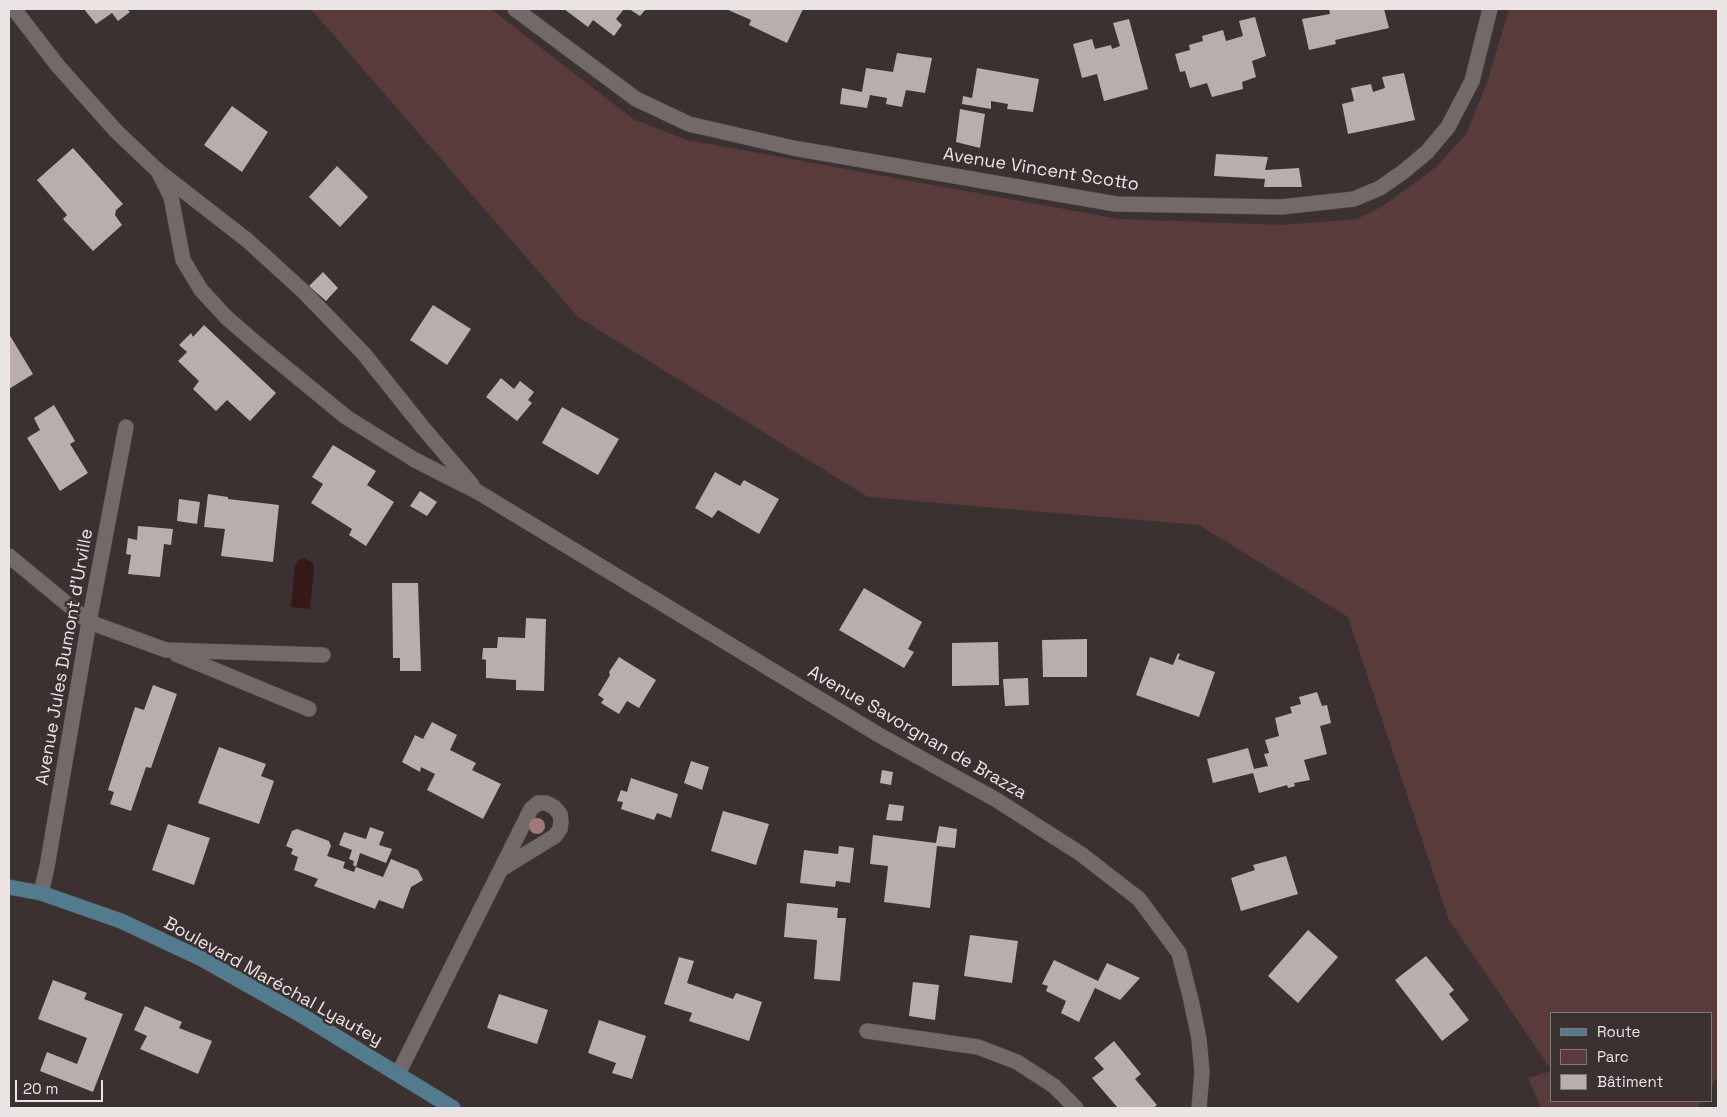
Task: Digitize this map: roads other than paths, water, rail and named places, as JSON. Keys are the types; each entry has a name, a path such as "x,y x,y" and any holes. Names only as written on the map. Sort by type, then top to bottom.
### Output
{"main road":[{"name":"Boulevard Maréchal Lyautey","path":"9,887 41,894 121,921 202,960 301,1015 453,1108"}],"street":[{"name":"Avenue Savorgnan de Brazza","path":"14,9 65,73 116,131 158,171 246,240 310,298 364,354 424,429 478,492"},
{"name":"Avenue Vincent Scotto","path":"515,9 636,99 689,124 793,148 1116,204 1281,207 1354,199 1380,188 1427,152 1448,127 1472,80 1490,9"},
{"name":"Avenue Savorgnan de Brazza","path":"158,171 170,197 183,260 201,290 228,318 293,375 346,417 415,460 478,492 879,735 995,799 1081,854 1139,899 1179,952 1199,1039 1202,1072 1199,1108"},
{"name":"Avenue Jules Dumont d'Urville","path":"41,894 126,427"},
{"path":"9,556 89,622 166,650 309,709"},
{"path":"166,650 324,655"},
{"path":"398,1074 502,868"},
{"path":"867,1031 978,1047 1018,1062 1054,1086 1076,1108"}]}
